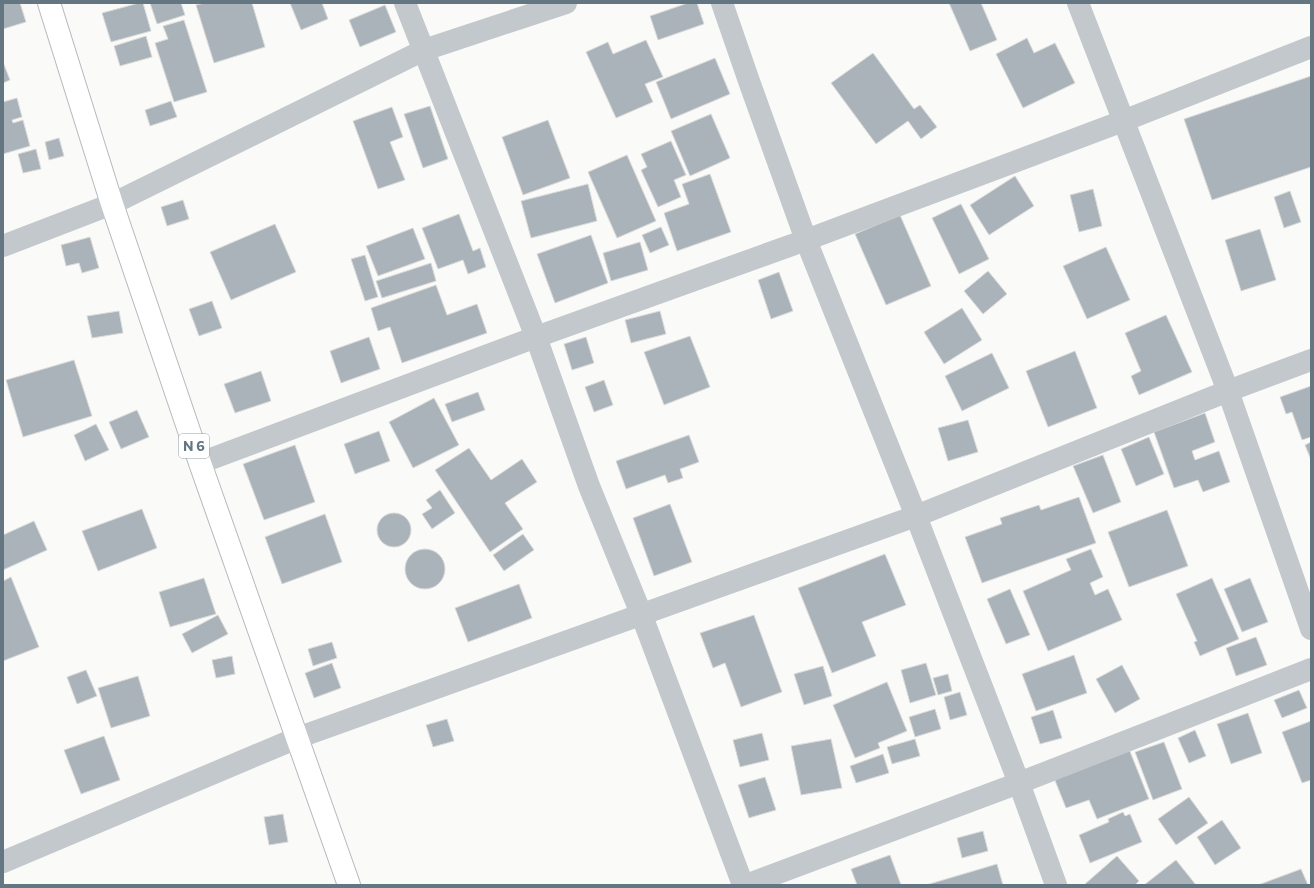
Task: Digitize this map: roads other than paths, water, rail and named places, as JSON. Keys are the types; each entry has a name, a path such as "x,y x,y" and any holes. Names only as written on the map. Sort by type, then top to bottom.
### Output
{"main road":[{"name":"N 6","path":"49,3 112,204 200,463 348,885"}],"street":[{"path":"405,3 536,337 589,486 642,616 744,885 1019,783 1311,669"},
{"path":"3,246 112,204 424,50 566,3"},
{"path":"722,3 806,240 916,516 1019,783 1056,885"},
{"path":"1078,3 1228,391 1311,629"},
{"path":"200,463 536,337 806,240 1123,121 1311,47"},
{"path":"3,862 297,738 642,616 916,516 1228,391 1311,360"}]}
